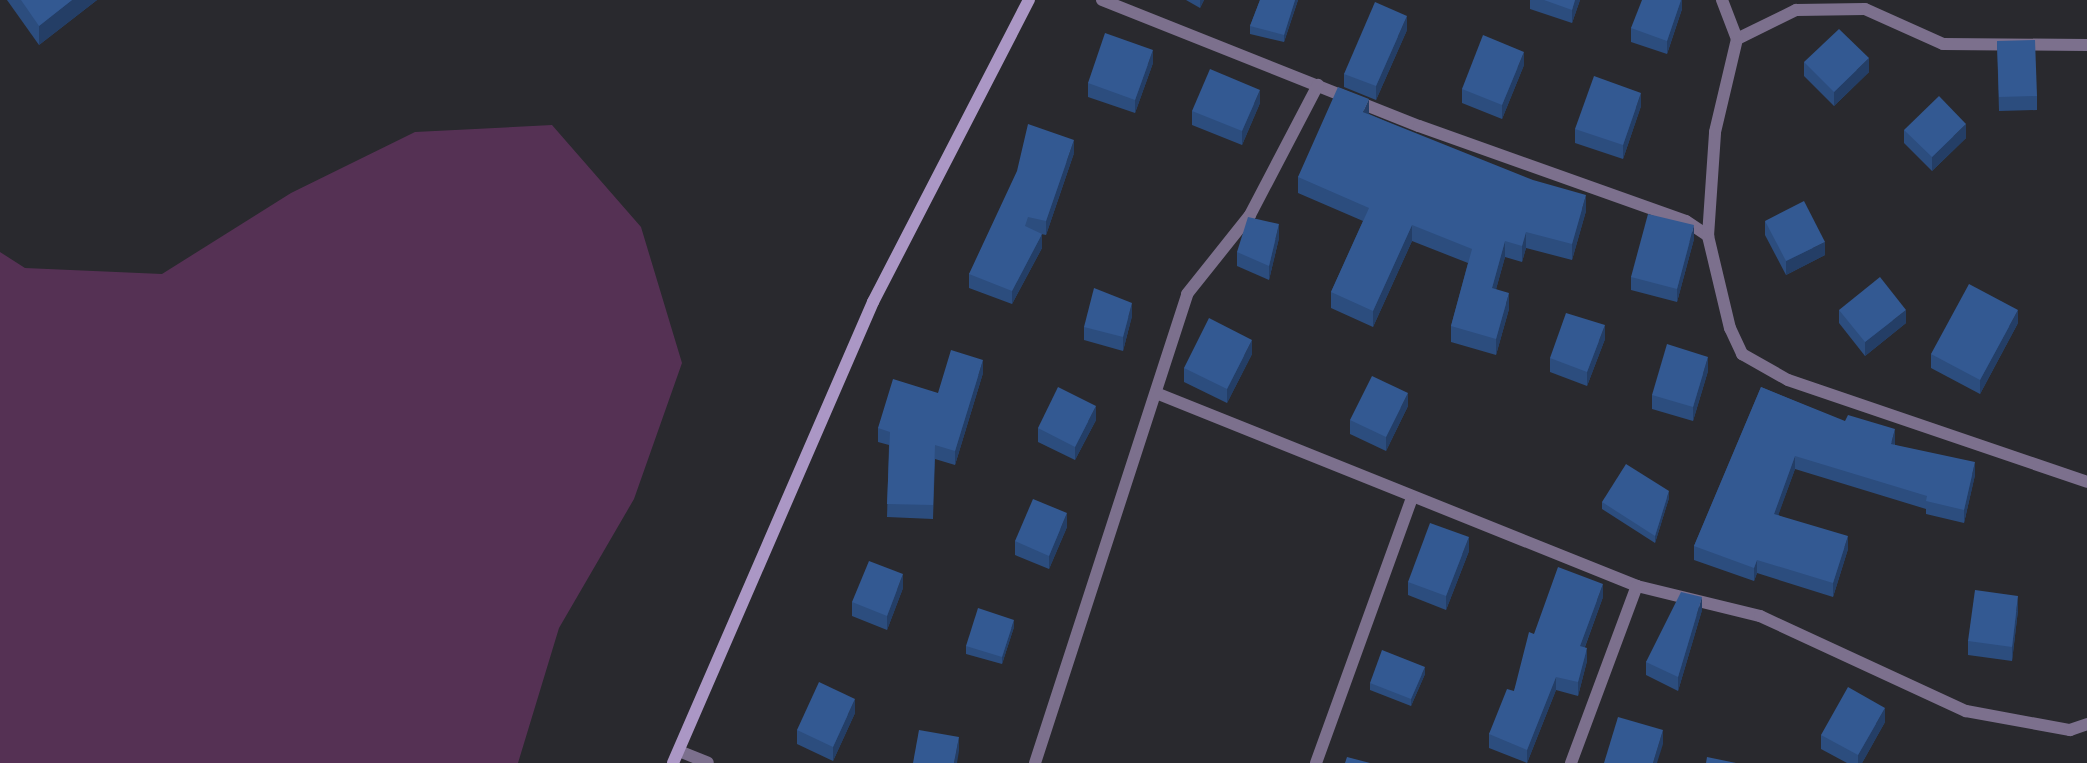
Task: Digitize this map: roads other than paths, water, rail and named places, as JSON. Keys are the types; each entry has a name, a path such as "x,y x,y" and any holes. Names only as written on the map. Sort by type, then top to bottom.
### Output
{"main road":[{"path":"673,763 873,302 1029,0"}],"street":[{"path":"1102,0 1318,85 1686,221 1708,236"},
{"path":"1722,0 1737,39 1716,132 1708,236 1730,328 1742,354 1788,380 2087,482"},
{"path":"1737,39 1796,10 1865,9 1943,44 2087,45"},
{"path":"1035,763 1187,294 1250,215 1318,85"},
{"path":"1156,393 1412,498 1637,586 1760,616 1966,711 2070,730 2087,724"},
{"path":"1316,763 1412,498"},
{"path":"1571,763 1637,586"},
{"path":"679,751 708,763"}]}
